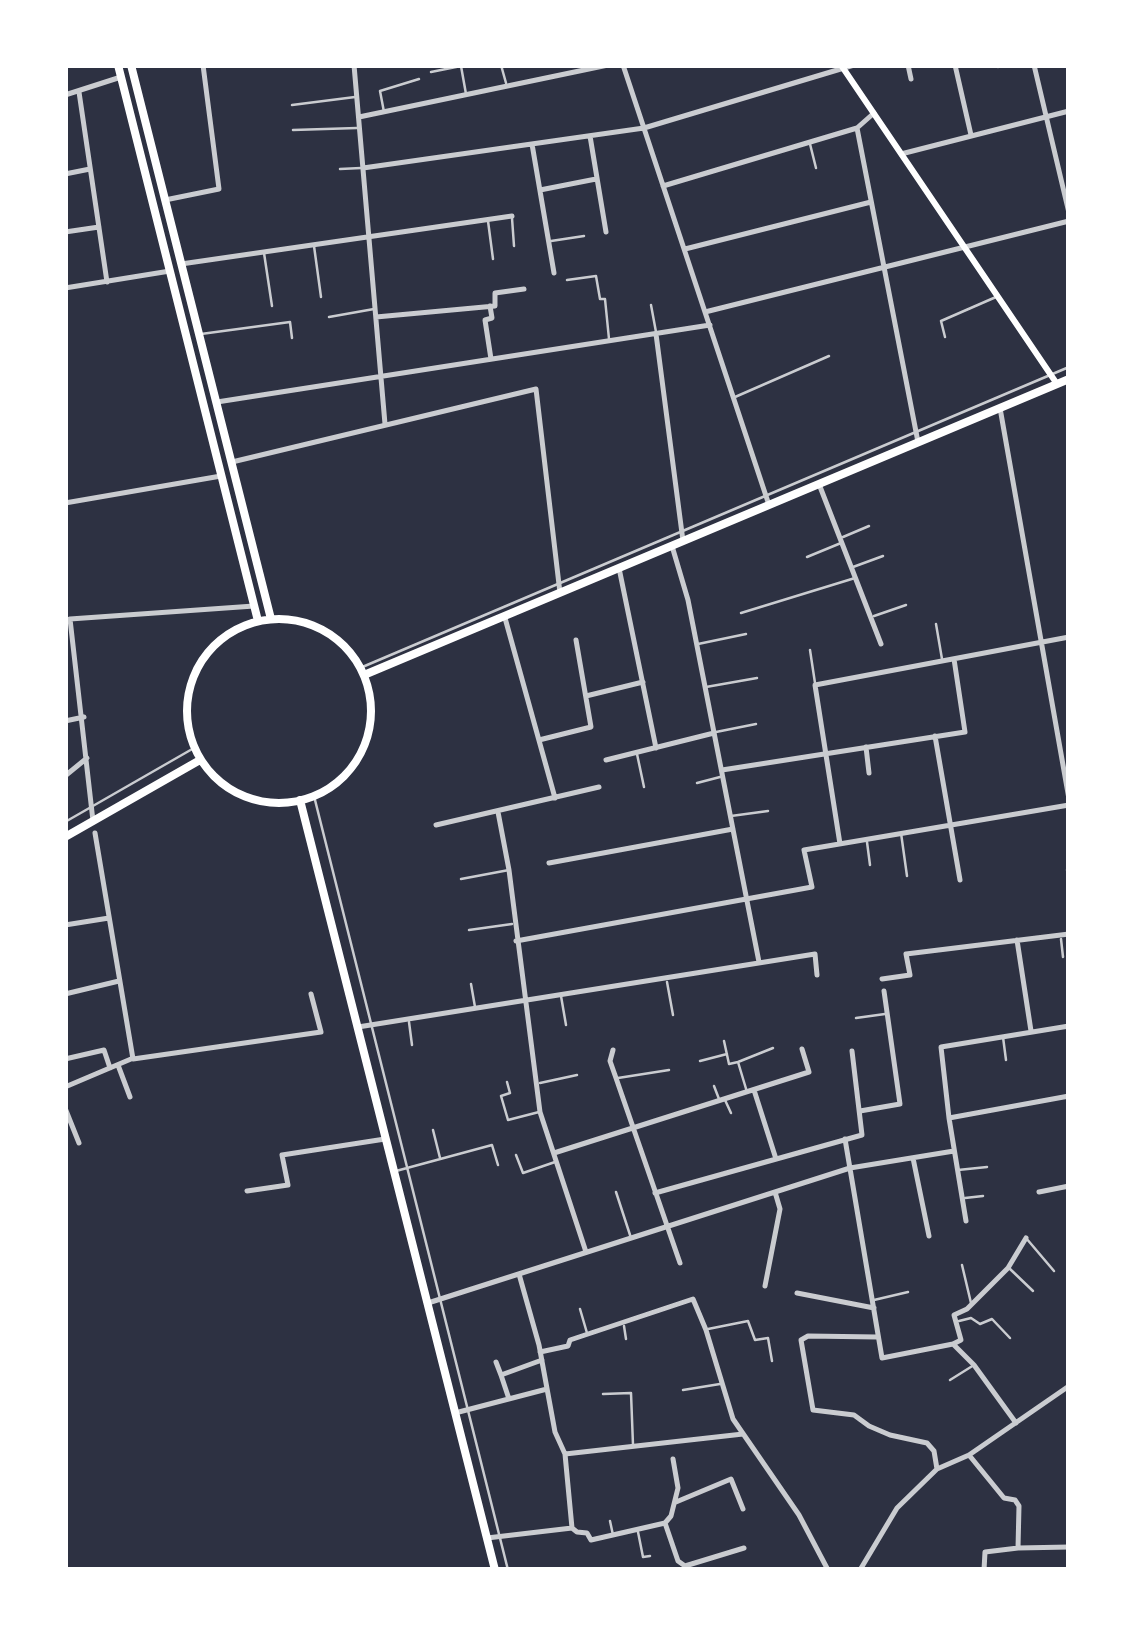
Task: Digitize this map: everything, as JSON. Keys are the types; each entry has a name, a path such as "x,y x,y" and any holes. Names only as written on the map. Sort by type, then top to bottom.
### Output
{"main road":[{"path":"118,65 258,621"},
{"path":"131,65 271,619"},
{"path":"842,66 1057,384"},
{"path":"362,671 505,616 560,588 672,546 682,536 768,500 819,484 1069,378"},
{"path":"271,619 305,622 338,639 362,671 370,695 368,736 348,772 314,796 278,803 234,792 215,778 194,748 186,715 190,685 202,658 216,642 234,630 271,619"},
{"path":"65,837 200,760"},
{"path":"300,800 495,1570"}],"street":[{"path":"165,200 220,189 203,65"},
{"path":"354,65 385,424"},
{"path":"358,118 570,69 608,65"},
{"path":"622,65 768,500"},
{"path":"363,168 644,128 854,65"},
{"path":"908,65 911,78"},
{"path":"955,65 971,136"},
{"path":"1034,65 1069,213"},
{"path":"65,96 122,77"},
{"path":"79,92 107,282"},
{"path":"901,154 1069,110"},
{"path":"663,186 856,128 874,113"},
{"path":"856,128 918,442"},
{"path":"590,136 606,232"},
{"path":"532,144 554,274"},
{"path":"65,174 90,169"},
{"path":"540,190 597,179"},
{"path":"684,250 871,202"},
{"path":"181,264 512,216"},
{"path":"705,312 1069,221"},
{"path":"65,232 98,227"},
{"path":"65,288 170,271"},
{"path":"376,317 495,306 495,293 524,289"},
{"path":"490,306 492,318 485,320 491,360"},
{"path":"217,402 710,325"},
{"path":"656,334 682,536"},
{"path":"232,462 536,389 560,588"},
{"path":"516,941 812,886 804,850 1069,802 1066,766 1000,408"},
{"path":"65,504 222,476"},
{"path":"819,484 881,644"},
{"path":"672,546 706,686 759,962"},
{"path":"619,568 656,748"},
{"path":"93,821 70,619 254,606"},
{"path":"505,616 555,798"},
{"path":"840,844 815,685 1069,637"},
{"path":"538,740 591,727 576,640"},
{"path":"722,773 965,732 954,659"},
{"path":"586,696 643,682"},
{"path":"65,721 84,717"},
{"path":"606,760 714,732"},
{"path":"935,736 960,880"},
{"path":"866,747 870,773"},
{"path":"65,776 87,758"},
{"path":"436,826 598,787"},
{"path":"498,812 510,870 540,1112 586,1252"},
{"path":"549,862 733,829"},
{"path":"95,833 132,1059"},
{"path":"65,925 109,918"},
{"path":"882,979 910,975 906,954 1069,934"},
{"path":"1017,940 1030,1032"},
{"path":"358,1028 815,954 818,974"},
{"path":"65,994 119,981"},
{"path":"860,1111 900,1104 884,990"},
{"path":"65,1087 132,1059 320,1032 311,994"},
{"path":"966,1221 940,1050 944,1045 1069,1026"},
{"path":"554,1153 809,1072 802,1049"},
{"path":"65,1060 104,1050 110,1068"},
{"path":"613,1050 610,1061 680,1263"},
{"path":"656,1193 862,1135 852,1052"},
{"path":"118,1065 130,1097"},
{"path":"751,1091 776,1159"},
{"path":"949,1118 1069,1096"},
{"path":"65,1108 79,1143"},
{"path":"246,1191 288,1185 282,1155 386,1138"},
{"path":"845,1139 885,1360 961,1340 954,1315 972,1305 1008,1268 1026,1238"},
{"path":"428,1303 850,1168 954,1151"},
{"path":"913,1158 929,1236"},
{"path":"1039,1192 1069,1186"},
{"path":"764,1286 780,1208 775,1192"},
{"path":"518,1274 541,1356 555,1432 566,1454 572,1528"},
{"path":"797,1293 873,1304"},
{"path":"500,1375 568,1346 570,1340 693,1299 733,1418 799,1515 828,1570"},
{"path":"878,1337 808,1336 801,1344 813,1410 854,1415 890,1435 927,1442 934,1451 938,1469"},
{"path":"953,1344 974,1365 1017,1424"},
{"path":"496,1362 509,1399"},
{"path":"860,1570 896,1508 938,1469 969,1456 1069,1386"},
{"path":"456,1412 547,1390"},
{"path":"566,1454 743,1434"},
{"path":"969,1456 1004,1498 1017,1502 1018,1548"},
{"path":"673,1459 678,1488 665,1523 678,1561 685,1566 744,1548"},
{"path":"675,1502 731,1479 744,1509"},
{"path":"487,1538 572,1528 587,1533 591,1540 665,1523"},
{"path":"984,1570 986,1552 1069,1547"}],"lane":[{"path":"502,65 506,86"},
{"path":"431,72 461,66 467,95"},
{"path":"384,112 380,91 419,78"},
{"path":"292,106 357,96"},
{"path":"293,130 360,128"},
{"path":"810,143 816,168"},
{"path":"340,169 363,168"},
{"path":"512,216 514,246"},
{"path":"488,220 493,259"},
{"path":"549,242 584,236"},
{"path":"314,245 321,297"},
{"path":"264,252 272,306"},
{"path":"568,280 596,276 600,300 605,298 610,341"},
{"path":"944,337 941,321 997,296"},
{"path":"651,305 656,334"},
{"path":"329,317 375,308"},
{"path":"199,334 290,322 292,338"},
{"path":"734,398 829,356"},
{"path":"768,500 1069,367"},
{"path":"807,557 869,526"},
{"path":"362,671 682,536"},
{"path":"852,567 884,556"},
{"path":"740,614 856,578"},
{"path":"872,617 906,605"},
{"path":"936,624 942,661"},
{"path":"697,644 746,634"},
{"path":"810,650 815,685"},
{"path":"706,686 757,678"},
{"path":"714,732 756,724"},
{"path":"65,822 194,748"},
{"path":"637,752 644,787"},
{"path":"697,783 722,773"},
{"path":"314,796 508,1570"},
{"path":"731,816 768,810"},
{"path":"901,833 907,876"},
{"path":"866,839 870,865"},
{"path":"461,880 510,870"},
{"path":"469,930 514,923"},
{"path":"1060,935 1063,957"},
{"path":"666,978 673,1015"},
{"path":"471,984 475,1007"},
{"path":"561,994 566,1026"},
{"path":"856,1018 888,1014"},
{"path":"408,1017 412,1045"},
{"path":"1003,1036 1006,1060"},
{"path":"724,1041 729,1064 773,1048"},
{"path":"700,1061 727,1054"},
{"path":"738,1062 751,1091"},
{"path":"616,1078 669,1070"},
{"path":"536,1084 578,1075"},
{"path":"507,1082 510,1092 500,1096 508,1120 540,1112"},
{"path":"714,1086 731,1113"},
{"path":"433,1130 440,1158"},
{"path":"394,1172 492,1145 498,1165"},
{"path":"516,1155 522,1173 556,1162"},
{"path":"958,1170 986,1167"},
{"path":"616,1192 631,1238"},
{"path":"962,1198 983,1196"},
{"path":"1026,1238 1054,1271"},
{"path":"962,1266 972,1305"},
{"path":"1008,1268 1033,1291"},
{"path":"873,1304 908,1292"},
{"path":"580,1308 587,1335"},
{"path":"955,1323 972,1318 980,1324 992,1318 1010,1338"},
{"path":"706,1330 748,1321 755,1340 768,1338 772,1361"},
{"path":"624,1324 626,1339"},
{"path":"950,1380 974,1365"},
{"path":"683,1390 721,1384"},
{"path":"603,1394 631,1393 633,1446"},
{"path":"610,1522 614,1537"},
{"path":"638,1530 643,1557 650,1556"}]}
